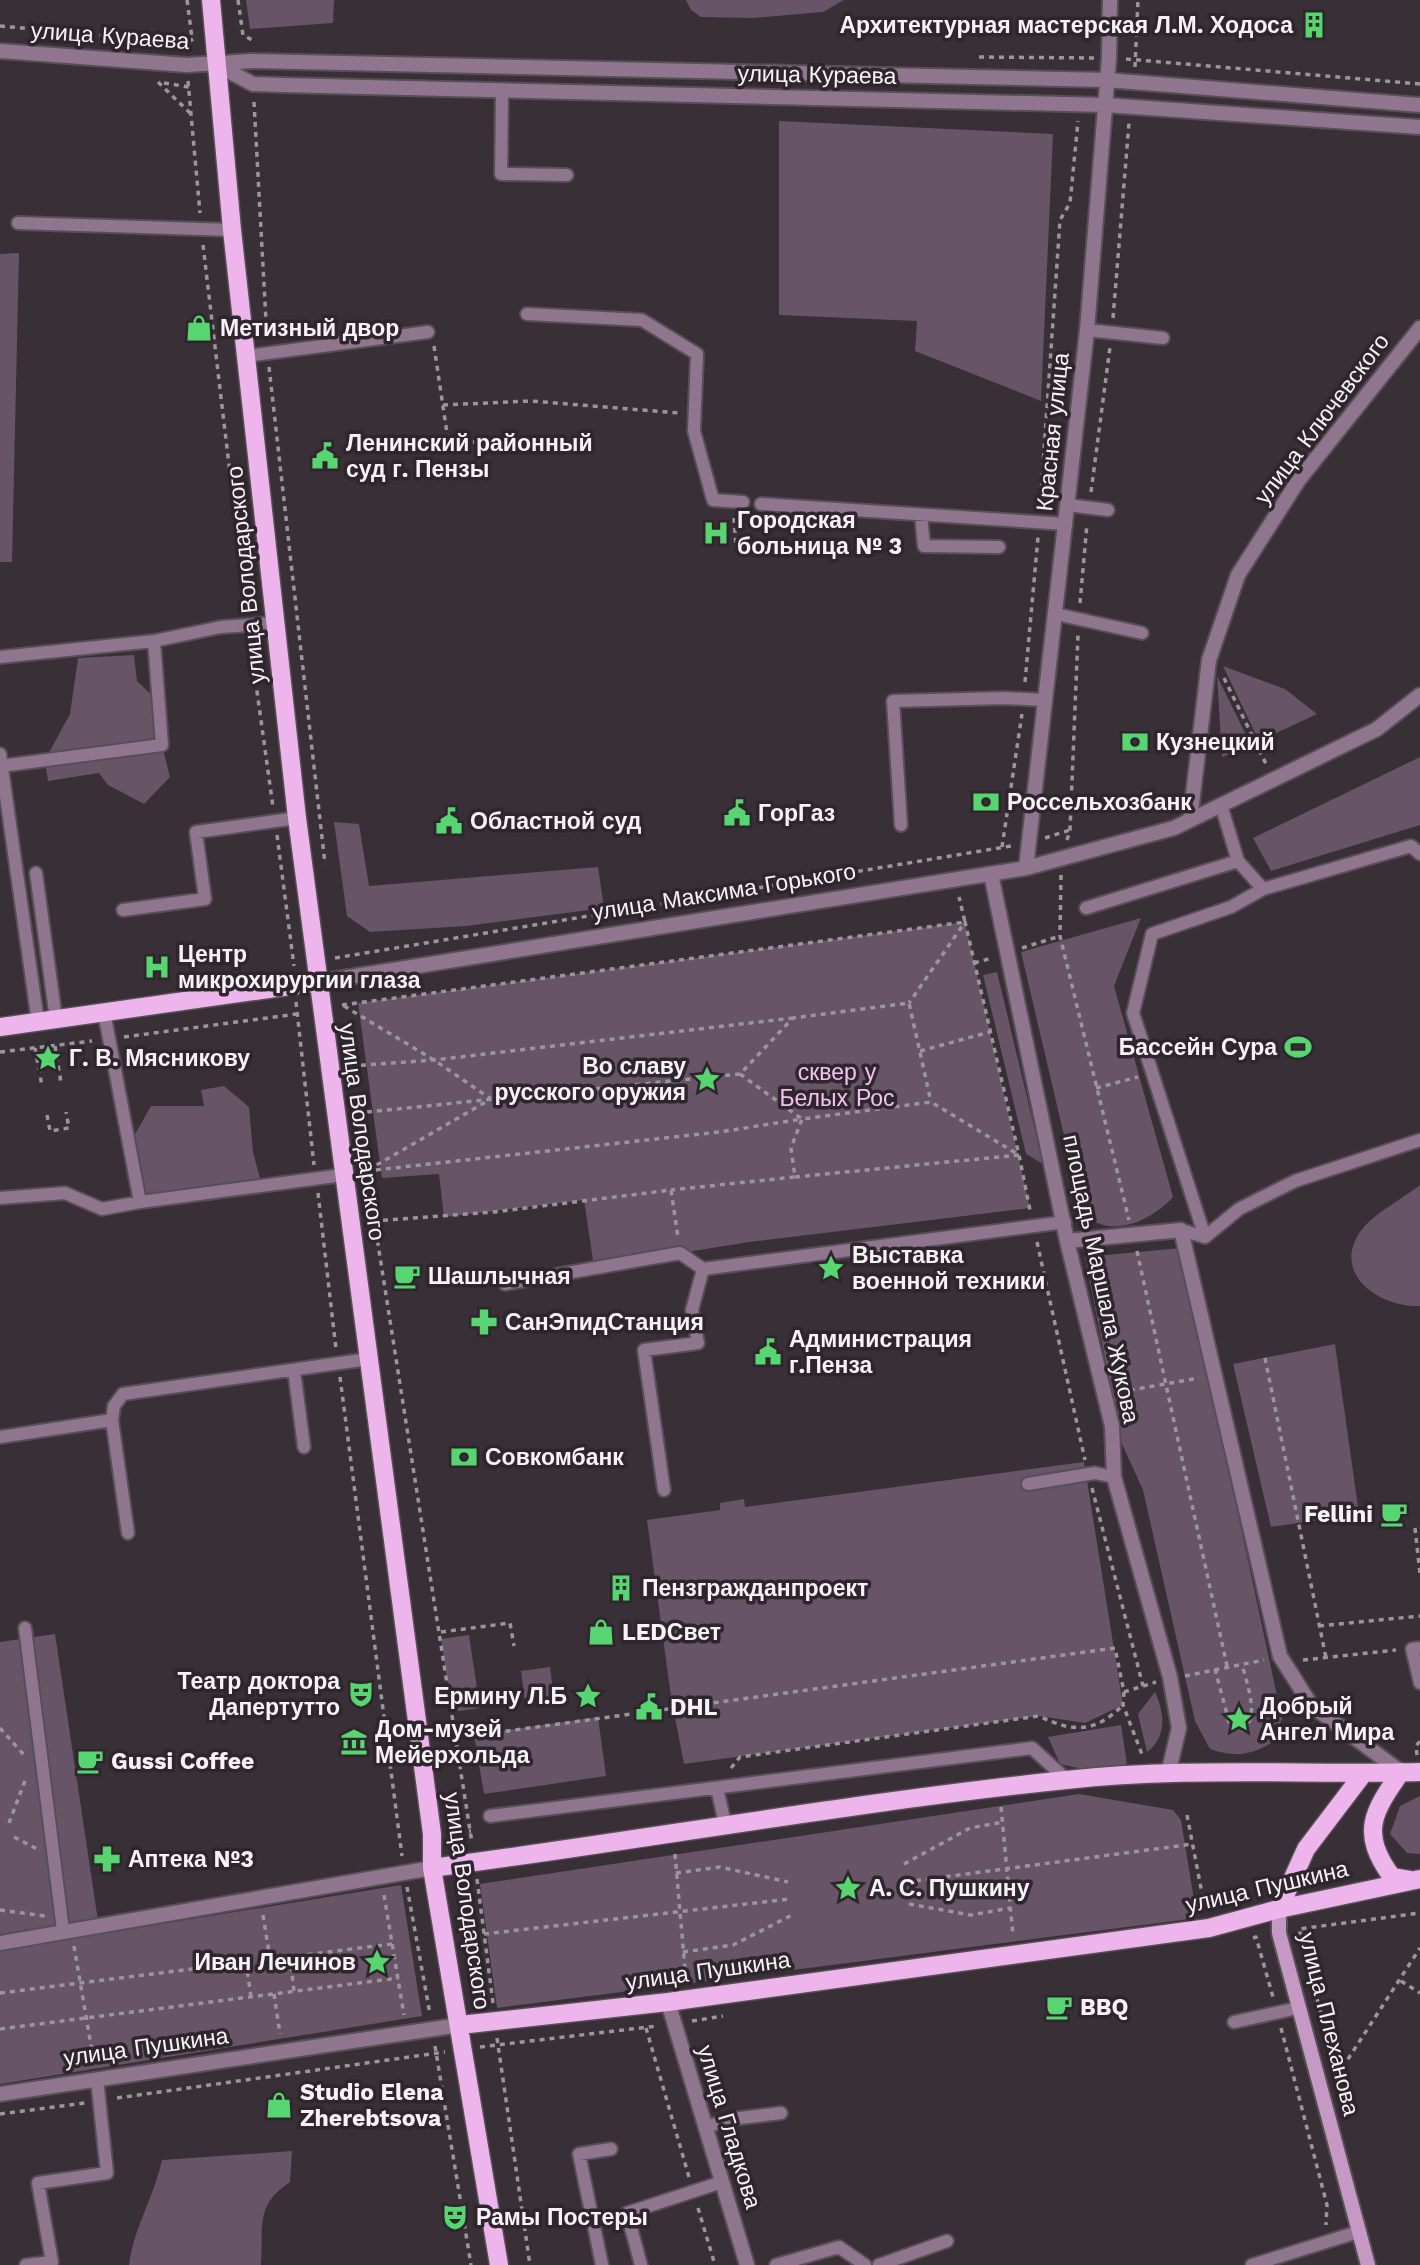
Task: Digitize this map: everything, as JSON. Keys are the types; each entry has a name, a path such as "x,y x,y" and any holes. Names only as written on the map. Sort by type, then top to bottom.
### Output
{"main road":[{"name":"улица Володарского","path":"211,0 232,230 318,982 432,1834 432,1868 499,2265"},
{"name":"улица Максима Горького","path":"0,1027 318,982"},
{"path":"1401,1772 1374,1815 1372,1837 1382,1863 1392,1877 1415,1880"},
{"path":"432,1868 725,1824 1067,1780 1168,1774 1420,1772"},
{"name":"улица Плеханова","path":"1363,1774 1306,1849 1279,1909 1279,1933 1368,2265"},
{"name":"улица Пушкина","path":"460,2025 668,2002 1209,1928 1279,1909 1415,1880"}],"street":[{"name":"Красная улица","path":"1026,869 1087,330 1107,80 1110,0"},
{"name":"улица Кураева","path":"0,51 218,66 252,61 1107,80 1420,105"},
{"name":"улица Кураева","path":"218,66 253,84 1105,105 1420,127"},
{"name":"улица Ключевского","path":"1190,820 1209,660 1238,575 1298,481 1420,328"},
{"name":"улица Максима Горького","path":"318,982 1026,869 1174,828 1377,729 1420,695"},
{"name":"площадь Маршала Жукова","path":"990,874 1068,1241 1112,1426 1114,1477 1170,1677 1179,1728 1168,1774"},
{"path":"1068,1241 1181,1230 1280,1656 1311,1705 1401,1772"},
{"path":"0,1943 432,1868"},
{"name":"улица Гладкова","path":"668,2002 747,2265"},
{"name":"улица Пушкина","path":"0,2094 460,2025"}],"lane":[{"path":"502,91 501,174 567,174"},
{"path":"18,223 232,230"},
{"path":"527,314 642,320 697,354 694,431 713,500 738,502"},
{"path":"1087,330 1163,338"},
{"path":"246,356 282,349 428,332"},
{"path":"761,504 1066,524"},
{"path":"1068,505 1108,510"},
{"path":"920,515 924,546 999,547"},
{"path":"1056,614 1142,633"},
{"path":"0,657 154,641 221,627 276,623"},
{"path":"47,1021 0,762 162,745 154,641"},
{"path":"901,825 893,701 1046,700"},
{"path":"1221,805 1238,861 1263,888"},
{"path":"123,910 205,899 196,832 298,818"},
{"path":"1205,1237 1133,1013 1152,934 1231,907 1263,888 1411,846 1420,854"},
{"path":"1086,908 1238,861"},
{"path":"36,873 47,1021"},
{"path":"104,1012 140,1202"},
{"path":"1205,1237 1239,1209 1295,1181 1420,1140"},
{"path":"0,1198 65,1193 102,1209 343,1175"},
{"path":"505,1284 680,1253 703,1269 1065,1222"},
{"path":"1181,1230 1205,1237"},
{"path":"664,1490 644,1350 698,1343 692,1310 703,1269"},
{"path":"128,1533 112,1420 114,1406 123,1394 368,1359"},
{"path":"294,1370 304,1447"},
{"path":"0,1437 112,1420"},
{"path":"1028,1484 1088,1474 1114,1477"},
{"path":"25,1628 67,1930"},
{"path":"1416,1648 1420,1683"},
{"path":"490,1816 1032,1748 1067,1780"},
{"path":"717,1788 725,1824"},
{"path":"1234,2022 1298,2008"},
{"path":"26,2265 52,2262 37,2183 107,2173 97,2079"},
{"path":"705,2127 732,2119 781,2113"},
{"path":"602,2265 579,2154 611,2148"},
{"path":"641,2265 627,2213 722,2182"},
{"path":"1252,2265 1358,2232"},
{"path":"879,2265 947,2241"},
{"path":"776,2265 839,2247 865,2265"}],"path":[{"path":"0,26 187,43 192,38 187,0"},
{"path":"238,0 243,35 251,41"},
{"path":"1133,82 1138,0"},
{"path":"149,81 189,88 201,230 248,626 295,987"},
{"path":"162,83 191,114"},
{"path":"254,101 267,354 326,875"},
{"path":"1131,107 1112,332 1088,508 1079,618 1070,830 1062,859 1060,936 1133,1233 1227,1666"},
{"path":"1002,847 1024,699 1060,220 1070,203 1078,115"},
{"path":"428,332 438,354 448,440 475,442"},
{"path":"443,405 531,401 695,414"},
{"path":"736,546 738,502"},
{"path":"1223,676 1274,779"},
{"path":"316,961 1031,842 1070,830"},
{"path":"343,1005 965,922"},
{"path":"931,1102 909,1003 965,922"},
{"path":"965,922 1088,1474 1143,1686"},
{"path":"335,958 344,1017"},
{"path":"351,1066 434,1060 909,1003"},
{"path":"343,1005 434,1060 491,1099"},
{"path":"0,1052 296,1014 338,1363 405,1872 471,2265"},
{"path":"357,1113 740,1074 793,1018"},
{"path":"920,1051 990,1032"},
{"path":"55,1046 61,1083"},
{"path":"35,1048 42,1086"},
{"path":"349,1054 352,1078"},
{"path":"740,1074 802,1119"},
{"path":"1096,1088 1153,1074"},
{"path":"366,1171 491,1099"},
{"path":"355,1101 359,1126"},
{"path":"366,1171 719,1132 931,1102 1019,1155"},
{"path":"47,1115 50,1131 69,1128 66,1112"},
{"path":"795,1177 791,1148 802,1119"},
{"path":"361,1139 441,1632 530,2265"},
{"path":"373,1221 494,1212 671,1190 1019,1155"},
{"path":"671,1190 680,1253"},
{"path":"1265,1358 1326,1658"},
{"path":"1104,1395 1214,1376"},
{"path":"1415,1528 1420,1574"},
{"path":"1319,1626 1420,1616"},
{"path":"441,1632 510,1623 514,1646"},
{"path":"456,1738 1115,1648 1124,1704 1146,1765"},
{"path":"1299,1661 1416,1648"},
{"path":"1181,1676 1266,1660"},
{"path":"1215,1669 1229,1722 1242,1730 1250,1724 1252,1713 1242,1664"},
{"path":"1124,1692 1162,1680"},
{"path":"740,1757 1040,1716 1061,1726 1084,1727 1109,1719 1124,1704"},
{"path":"1416,1746 1420,1741"},
{"path":"9,1823 27,1775"},
{"path":"1001,1805 1014,1940"},
{"path":"1186,1815 1206,1914"},
{"path":"904,1864 970,1828 1003,1822"},
{"path":"906,1882 1193,1844"},
{"path":"675,1854 686,1981"},
{"path":"676,1873 720,1867 788,1882"},
{"path":"381,1875 407,2034"},
{"path":"261,1896 270,1959"},
{"path":"484,1934 790,1899"},
{"path":"909,1904 971,1915 1010,1908"},
{"path":"1299,1929 1420,1913"},
{"path":"683,1952 733,1945 792,1915"},
{"path":"67,1930 80,1983 97,2079"},
{"path":"1256,1937 1327,2205 1326,2241"},
{"path":"0,1993 392,1944"},
{"path":"1338,2076 1420,1948"},
{"path":"290,1956 294,1992"},
{"path":"246,1962 251,1997"},
{"path":"0,2029 398,1978"},
{"path":"1401,1981 1420,1993"},
{"path":"274,1994 283,2052"},
{"path":"646,2028 715,2265"},
{"path":"0,2114 437,2054"}],"green space":[{"path":"246,0 334,0 333,23 250,29"},
{"path":"686,0 844,0 823,12 753,18 701,17 691,10"},
{"path":"779,121 1053,134 1041,401 915,351 917,321 779,315"},
{"path":"19,253 12,562 0,562 0,254"},
{"path":"134,655 137,681 159,702 162,745 170,777 144,804 108,785 99,773 48,781 45,760 70,714 78,658"},
{"path":"1223,666 1285,689 1317,714 1259,741"},
{"path":"1217,676 1251,745 1222,757"},
{"path":"1420,757 1420,825 1271,871 1253,838"},
{"path":"334,822 359,824 369,886 598,867 604,908 466,926 370,932 347,916"},
{"path":"1141,918 1114,986 1173,1197 1142,1220 1117,1226 1105,1225 1093,1221 1082,1212 1021,952"},
{"name":"сквер у Белых Рос","path":"965,922 1030,1208 749,1242 594,1267 584,1200 444,1217 439,1174 382,1178 358,1003"},
{"path":"997,972 1043,1164 1026,1154 983,975"},
{"path":"224,1086 249,1107 253,1152 262,1186 140,1202 129,1145 151,1106 204,1106 201,1090"},
{"path":"1420,1185 1420,1306 1405,1305 1376,1295 1364,1286 1356,1275 1352,1262 1353,1248 1360,1232 1373,1218"},
{"path":"1181,1248 1282,1719 1271,1743 1256,1751 1241,1754 1210,1749 1195,1721 1143,1490 1122,1444 1085,1257"},
{"path":"1335,1344 1359,1514 1271,1527 1233,1364"},
{"path":"1084,1462 1123,1705 1085,1723 1039,1716 684,1764 671,1697 647,1520 720,1510 720,1503 744,1499 745,1507"},
{"path":"55,1634 100,1934 401,1885 422,2016 0,2084 0,1642"},
{"path":"469,1635 480,1708 452,1712 441,1639"},
{"path":"550,1667 554,1697 525,1701 521,1671"},
{"path":"1155,1692 1161,1709 1162,1725 1158,1739 1147,1752 1138,1714"},
{"path":"598,1717 606,1776 484,1794 474,1735"},
{"path":"1121,1725 1127,1764 1092,1771 1060,1764 1048,1737"},
{"path":"1079,1794 1173,1810 1181,1820 1197,1918 497,2008 480,1884"},
{"path":"1420,1796 1420,1854 1407,1853 1390,1834 1400,1806"},
{"path":"292,2151 290,2182 271,2200 263,2218 261,2265 129,2265 135,2238 162,2160"}],"place":[{"name":"Архитектурная мастерская Л.М. Ходоса","path":"1314,25"},
{"name":"Метизный двор","path":"199,328"},
{"name":"Ленинский районный суд г. Пензы","path":"325,456"},
{"name":"Городская больница № 3","path":"716,533"},
{"name":"Кузнецкий","path":"1135,742"},
{"name":"Россельхозбанк","path":"986,802"},
{"name":"ГорГаз","path":"737,813"},
{"name":"Областной суд","path":"449,821"},
{"name":"Центр микрохирургии глаза","path":"157,967"},
{"name":"Бассейн Сура","path":"1298,1047"},
{"name":"Г. В. Мясникову","path":"48,1058"},
{"name":"Во славу русского оружия","path":"707,1079"},
{"name":"Выставка военной техники","path":"831,1268"},
{"name":"Шашлычная","path":"407,1276"},
{"name":"СанЭпидСтанция","path":"484,1322"},
{"name":"Администрация г.Пенза","path":"768,1352"},
{"name":"Совкомбанк","path":"464,1457"},
{"name":"Fellini","path":"1394,1514"},
{"name":"Пензгражданпроект","path":"621,1588"},
{"name":"LEDСвет","path":"601,1632"},
{"name":"Театр доктора Дапертутто","path":"361,1694"},
{"name":"Ермину Л.Б","path":"588,1696"},
{"name":"DHL","path":"649,1707"},
{"name":"Добрый Ангел Мира","path":"1239,1719"},
{"name":"Дом-музей Мейерхольда","path":"354,1742"},
{"name":"Gussi Coffee","path":"90,1761"},
{"name":"Аптека №3","path":"107,1859"},
{"name":"А. С. Пушкину","path":"848,1888"},
{"name":"Иван Лечинов","path":"377,1962"},
{"name":"BBQ","path":"1059,2007"},
{"name":"Studio Elena Zherebtsova","path":"279,2105"},
{"name":"Рамы Постеры","path":"455,2217"}]}
